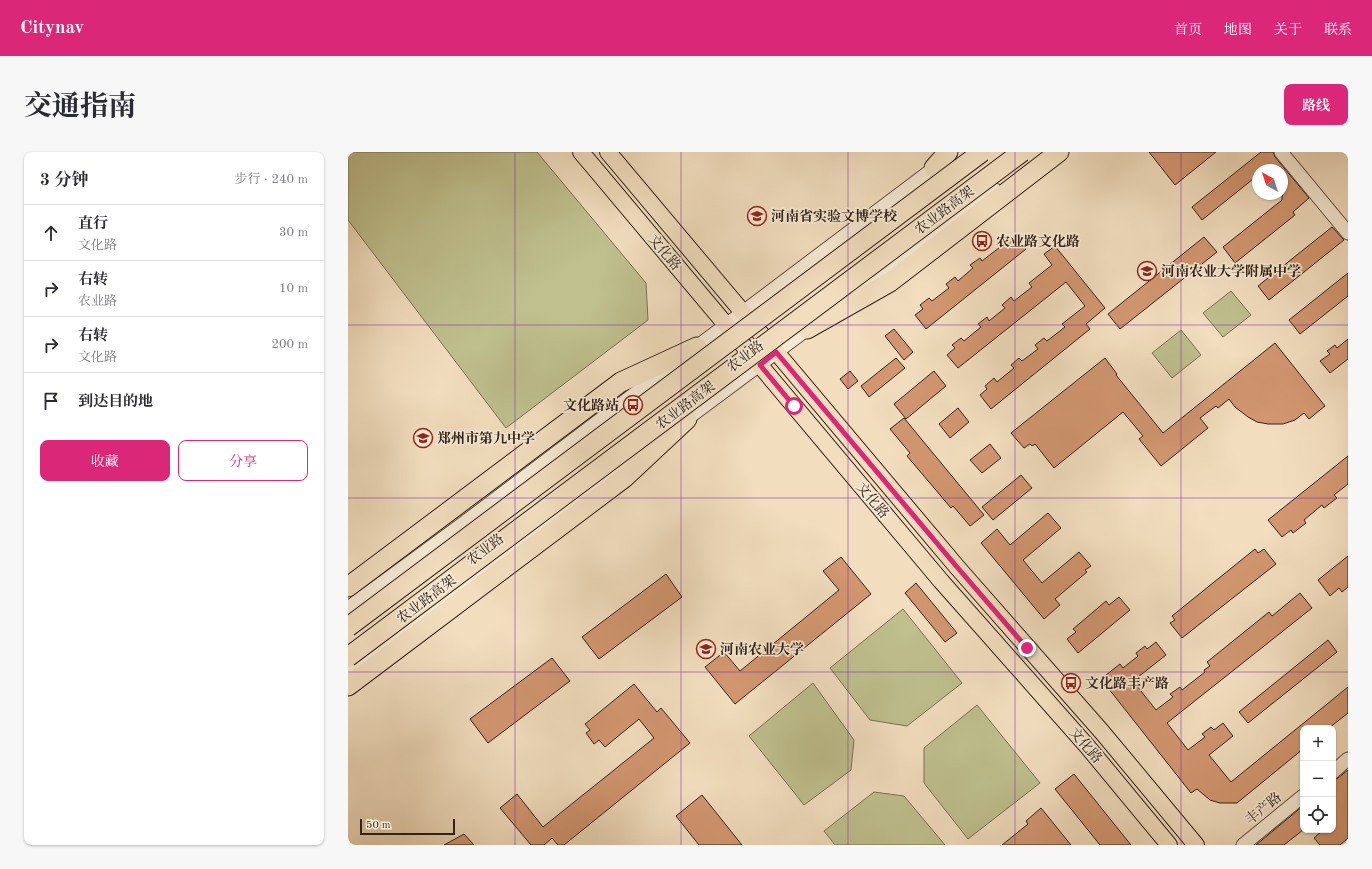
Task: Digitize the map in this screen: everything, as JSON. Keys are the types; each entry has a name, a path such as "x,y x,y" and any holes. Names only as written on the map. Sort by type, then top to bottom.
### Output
{"highway":[{"path":"934,168 948,152"},
{"name":"农业路高架","path":"348,627 982,152"},
{"name":"农业路高架","path":"348,657 1022,152"},
{"path":"807,330 890,282 1059,152"},
{"path":"348,587 621,382 697,347"},
{"path":"348,686 624,478 687,419"}],"main road":[{"name":"文化路","path":"581,152 941,581 1087,746 1169,845"},
{"name":"文化路","path":"608,152 957,567 1102,732 1196,845"}],"street":[{"path":"348,608 465,522 955,152"},
{"name":"农业路","path":"348,671 1046,152"},
{"path":"1281,152 1348,233"},
{"path":"1336,770 1348,760"},
{"name":"丰产路","path":"1243,845 1302,797"}],"green space":[{"name":"郑州市第九中学","path":"348,152 537,152 646,283 648,320 506,428 348,220"},
{"path":"1231,291 1251,315 1223,337 1203,313"},
{"path":"1181,330 1201,355 1172,378 1152,353"},
{"path":"903,609 962,683 907,726 870,720 830,668"},
{"path":"813,683 854,740 851,770 804,805 749,736"},
{"path":"977,705 1040,783 968,839 924,783 924,748"},
{"path":"874,792 904,796 945,845 835,845 824,831"}],"building":[{"path":"1149,152 1216,152 1175,185"},
{"path":"1261,152 1273,152 1281,164 1252,164 1252,180 1202,220 1192,207"},
{"path":"1288,173 1309,198 1293,212 1295,215 1235,263 1223,247 1282,200 1288,200"},
{"path":"1332,227 1344,240 1269,300 1258,286"},
{"path":"1015,235 1026,249 926,329 915,315 923,309 920,305 929,298 932,301 949,288 946,284 955,277 958,281 973,268 970,265 980,258 982,261 1000,247 997,243 1007,236 1010,239"},
{"path":"1204,237 1217,252 1120,329 1108,314"},
{"path":"1055,246 1105,308 1086,324 1090,329 991,409 980,395 987,389 985,386 994,378 997,382 1014,368 1011,365 1019,358 1022,361 1038,349 1035,345 1044,338 1047,341 1065,327 1062,324 1085,306 1066,282 958,368 947,355 955,348 952,345 961,338 964,341 981,327 978,324 987,317 989,321 1005,308 1002,305 1011,297 1014,301 1032,287 1029,283 1052,265 1044,254"},
{"path":"1348,273 1348,296 1300,334 1289,320"},
{"path":"894,329 913,352 904,360 885,336"},
{"path":"1348,339 1348,359 1330,373 1320,361 1330,354 1327,351 1335,345 1337,348"},
{"path":"1275,343 1325,406 1309,419 1304,413 1295,420 1283,424 1257,422 1235,407 1229,399 1218,408 1216,406 1200,418 1208,428 1161,466 1139,439 1143,436 1123,412 1054,468 1035,444 1032,446 1030,444 1024,448 1011,433 1105,358 1117,374 1116,375 1163,433"},
{"path":"896,358 905,368 869,397 861,386"},
{"path":"850,371 858,381 848,389 840,379"},
{"path":"934,371 946,386 906,419 894,404"},
{"path":"958,408 969,422 950,438 939,424"},
{"path":"904,418 984,515 970,526 953,506 951,508 907,456 910,453 890,429"},
{"path":"990,444 1001,458 982,473 970,460"},
{"path":"1348,456 1348,484 1334,495 1337,498 1324,508 1322,505 1304,520 1306,523 1293,533 1291,530 1282,537 1268,520"},
{"path":"1021,475 1032,488 993,520 982,507"},
{"path":"1048,513 1061,528 1023,560 1042,583 1079,552 1091,566 1085,570 1087,572 1055,599 1060,605 1044,619 981,543 997,529 1010,545"},
{"path":"1255,549 1258,553 1264,549 1276,564 1182,638 1170,623 1175,620 1172,616"},
{"path":"1348,556 1348,587 1342,592 1339,588 1330,596 1318,580"},
{"path":"841,557 871,594 735,704 705,667 724,652 740,671 839,590 823,571"},
{"path":"666,574 682,597 599,659 582,637"},
{"path":"916,583 957,633 945,642 905,593"},
{"path":"1300,593 1312,608 1167,723 1188,750 1205,737 1202,734 1211,727 1214,730 1223,723 1233,736 1209,755 1231,782 1300,726 1300,751 1237,803 1220,803 1210,800 1197,789 1191,793 1101,679 1120,664 1123,668 1138,656 1136,653 1145,646 1147,649 1156,642 1166,655 1133,681 1156,710 1173,697 1170,694 1180,687 1182,690 1205,672 1204,670 1210,666 1207,662 1269,612 1272,616"},
{"path":"1119,597 1130,610 1078,653 1067,639 1076,632 1073,629 1106,601 1109,605"},
{"path":"1328,640 1337,652 1248,723 1239,712"},
{"path":"552,658 570,681 488,743 470,719"},
{"path":"634,684 657,712 661,708 690,743 564,845 558,845 552,838 544,845 531,845 500,808 517,794 543,827 654,738 639,719 605,747 599,740 594,744 586,733 590,730 585,724"},
{"path":"1348,687 1348,713 1333,725 1301,725"},
{"path":"1348,770 1348,838 1340,845 1320,845 1314,838 1320,833 1336,833 1336,779"},
{"path":"1074,774 1131,845 1100,845 1055,789"},
{"path":"702,795 742,845 699,845 676,816"},
{"path":"1041,808 1071,845 1002,845 1028,824 1026,821"},
{"path":"1300,808 1300,832 1284,845 1256,845"},
{"path":"464,834 474,845 444,845"}],"place":[{"name":"河南省实验文博学校","path":"757,216"},
{"name":"农业路文化路","path":"982,241"},
{"name":"河南农业大学附属中学","path":"1147,271"},
{"name":"文化路站","path":"633,405"},
{"name":"郑州市第九中学","path":"423,438"},
{"name":"河南农业大学","path":"706,649"},
{"name":"文化路丰产路","path":"1071,683"}],"route":[{"path":"794,406 760,365 776,352 1027,648"}]}
